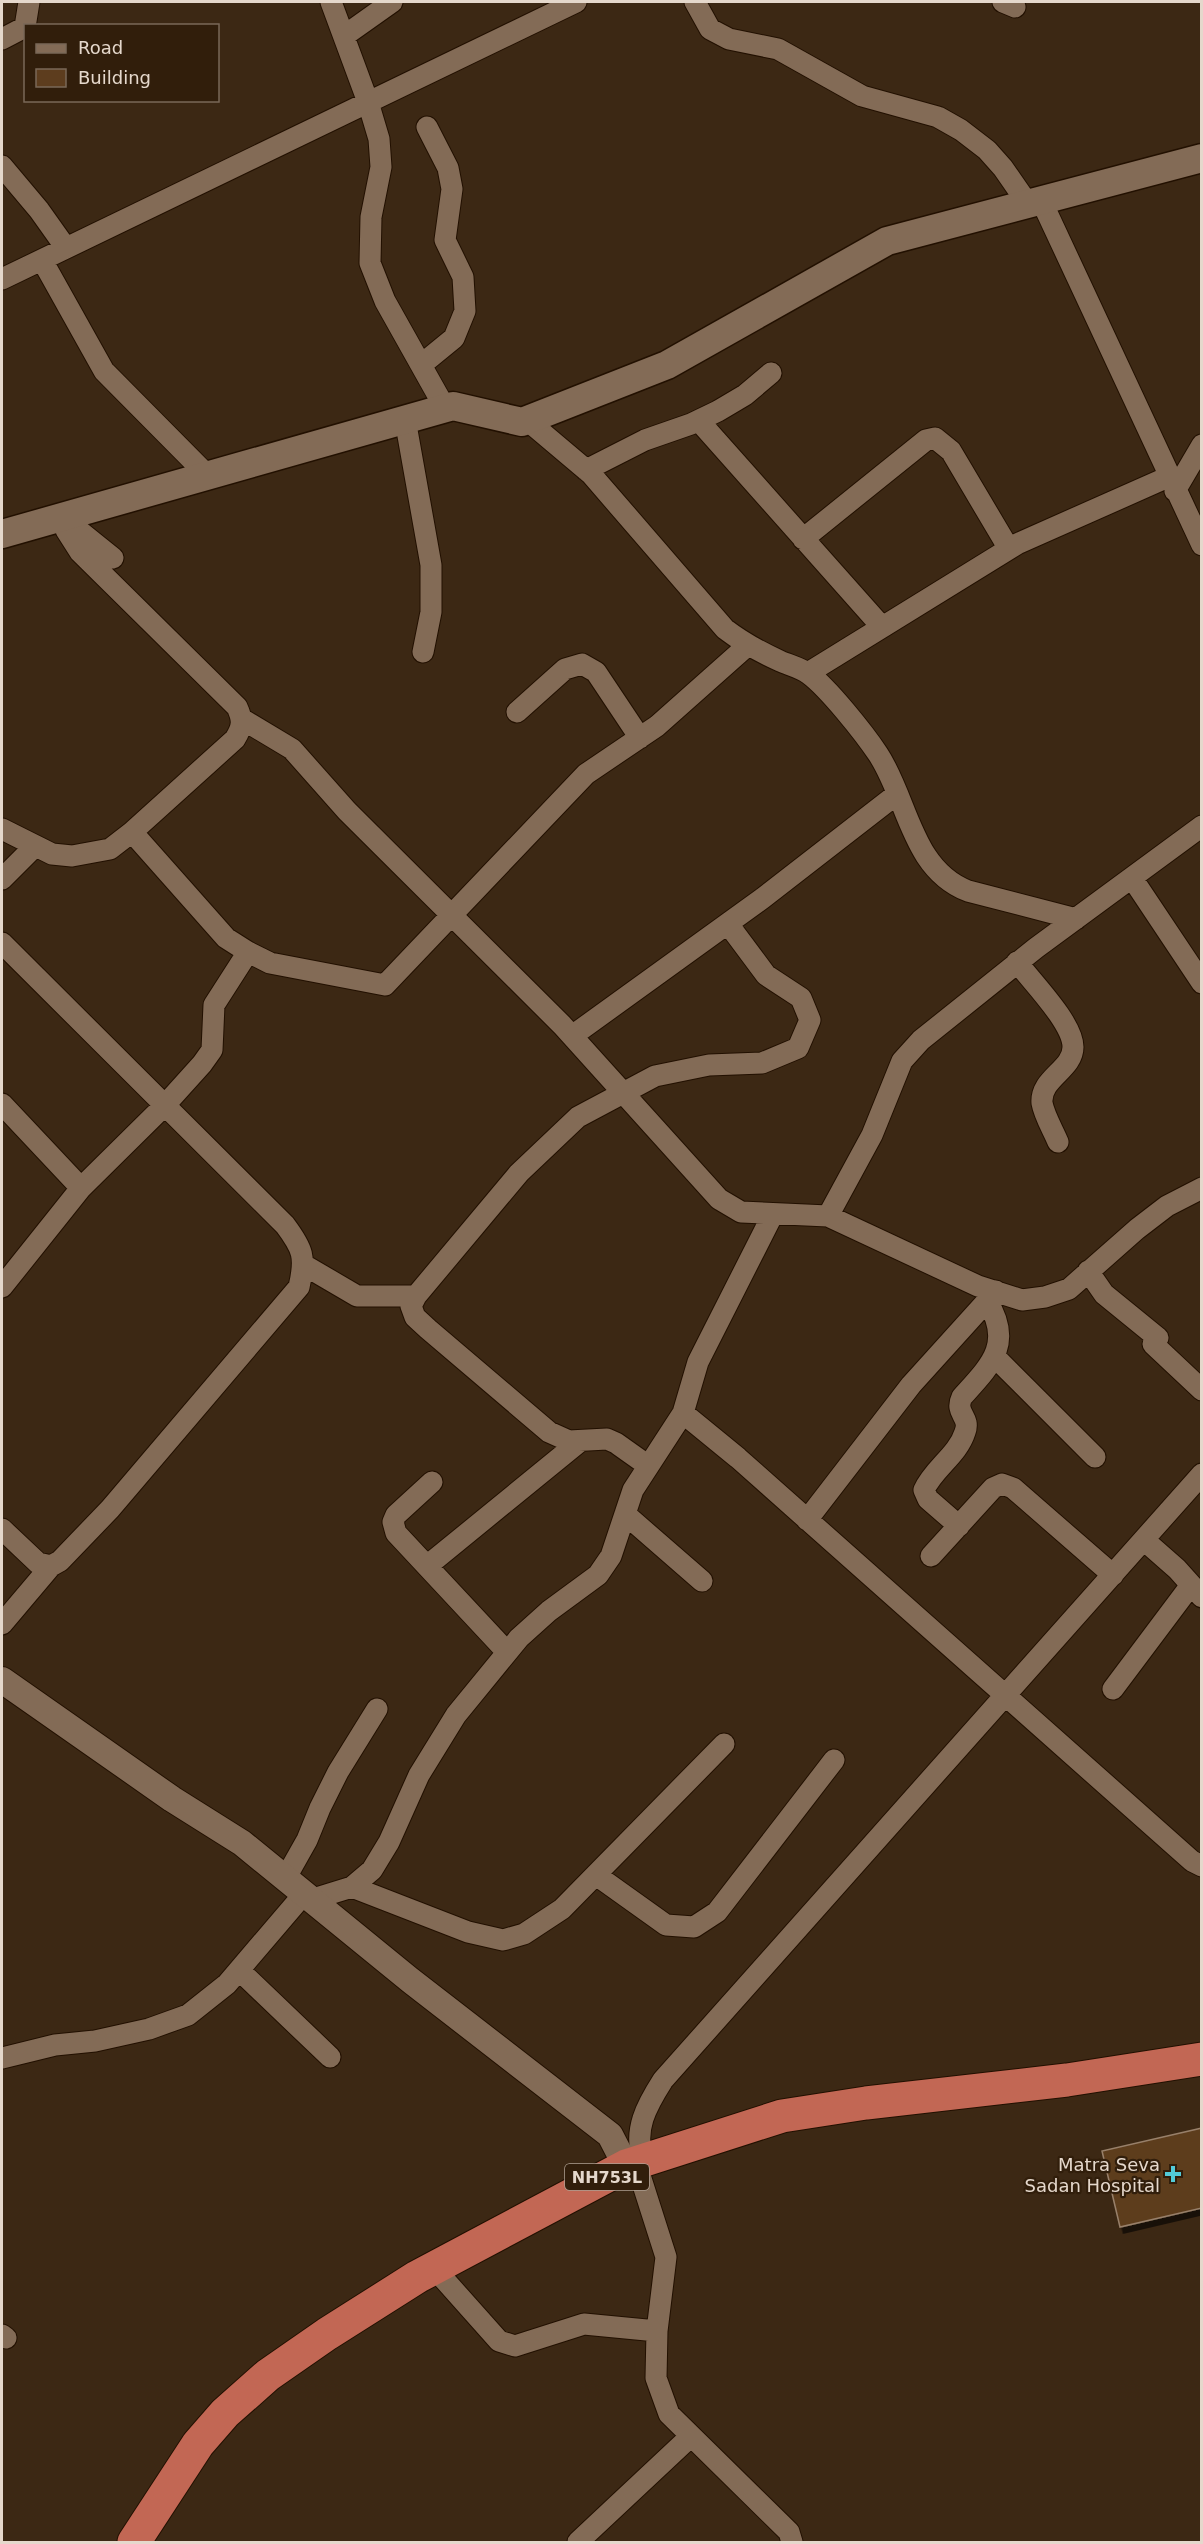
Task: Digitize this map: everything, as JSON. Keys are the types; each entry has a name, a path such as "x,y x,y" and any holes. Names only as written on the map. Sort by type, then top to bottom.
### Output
{"highway":[{"name":"NH753L","path":"134,2542 198,2444 225,2413 268,2375 327,2334 434,2268 635,2164 782,2116 866,2103 1067,2080 1202,2059"}],"main road":[{"path":"2,534 453,406 522,422 668,365 887,241 1202,158"}],"street":[{"path":"25,24 29,2"},
{"path":"331,2 368,102 379,140 381,167 371,217 370,263 385,301 445,408"},
{"path":"344,36 392,2"},
{"path":"2,279 576,2"},
{"path":"695,2 710,29 729,39 778,49 862,96 938,117 961,130 987,150 1035,202 1202,545"},
{"path":"2,39 24,27"},
{"path":"421,365 454,338 465,311 463,278 445,240 452,189 448,168 427,127"},
{"path":"2,166 39,210 66,248"},
{"path":"42,260 104,370 207,475"},
{"path":"586,470 645,440 699,421 745,395 771,373"},
{"path":"405,419 431,565 431,612 423,651"},
{"path":"527,420 586,470 724,629 747,646 808,673 824,688 878,754 916,840 938,873 952,885 968,891 1076,919"},
{"path":"699,421 882,627"},
{"path":"803,539 926,440 935,438 951,451 1010,549"},
{"path":"808,673 1010,549 1171,484 1202,445"},
{"path":"62,516 113,558"},
{"path":"2,829 52,854 72,856 98,852 119,844 235,739 242,728 242,719 237,707 80,552 66,530 62,516"},
{"path":"132,832 226,938 248,952 270,963 385,985 586,774 657,726 747,646"},
{"path":"518,712 565,669 582,664 596,672 640,738"},
{"path":"242,719 292,749 347,811 572,1036 719,1199 741,1212 828,1216 991,1296 1022,1300 1045,1297 1069,1289 1137,1228 1167,1206 1202,1188"},
{"path":"572,1036 728,924 897,794"},
{"path":"828,1216 872,1135 902,1061 921,1040 1017,962 1202,826"},
{"path":"2,879 34,847"},
{"path":"1132,878 1202,983"},
{"path":"647,1466 607,1439 579,1442 560,1438 549,1432 428,1329 415,1317 411,1306 416,1296 519,1173 578,1117 656,1076 709,1065 762,1063 798,1048 810,1020 801,998 766,975 728,924"},
{"path":"2,943 285,1225 300,1245 304,1265 299,1287 80,1543 51,1566 2,1624"},
{"path":"2,1287 81,1188 202,1065 212,1050 214,1005 248,952"},
{"path":"1017,962 1069,1031 1073,1047 1070,1058 1047,1084 1043,1093 1042,1104 1058,1142"},
{"path":"2,1104 81,1188"},
{"path":"352,1887 372,1870 389,1842 419,1775 456,1715 507,1652 549,1611 598,1575 611,1556 633,1491 683,1413 698,1362 773,1214"},
{"path":"304,1265 357,1296 416,1296"},
{"path":"1088,1271 1104,1294 1156,1341 1202,1390"},
{"path":"959,1526 928,1499 924,1490 928,1480 963,1439 967,1429 965,1418 959,1411 958,1404 995,1357 1000,1344 991,1296"},
{"path":"807,1520 911,1385 991,1296"},
{"path":"995,1357 1095,1458"},
{"path":"683,1413 1192,1861 1202,1866"},
{"path":"427,1566 579,1442"},
{"path":"635,2164 640,2151 644,2113 663,2080 1202,1474"},
{"path":"432,1482 396,1515 393,1522 396,1533 507,1652"},
{"path":"931,1556 993,1488 1002,1484 1012,1488 1113,1575"},
{"path":"625,1514 702,1581"},
{"path":"2,1529 38,1563 51,1566"},
{"path":"1113,1689 1196,1591 1177,1569 1144,1540"},
{"path":"2,1680 172,1799 242,1843 299,1891 610,2135 635,2164 666,2257 657,2331 656,2378 669,2414 789,2532 792,2542"},
{"path":"2,2058 55,2045 95,2041 149,2029 188,2015 227,1984 299,1891 307,1840 320,1808 338,1772 377,1709"},
{"path":"299,1891 352,1887 468,1932 503,1940 524,1934 562,1909 724,1744"},
{"path":"596,1875 666,1925 694,1927 717,1912 834,1760"},
{"path":"239,1970 330,2057"},
{"path":"434,2268 499,2341 515,2346 584,2324 657,2331"},
{"path":"578,2542 690,2437"}],"building":[{"path":"1202,2128 1202,2208 1120,2227 1102,2151"}],"place":[{"name":"Matra Seva Sadan Hospital","path":"1173,2174"}]}
